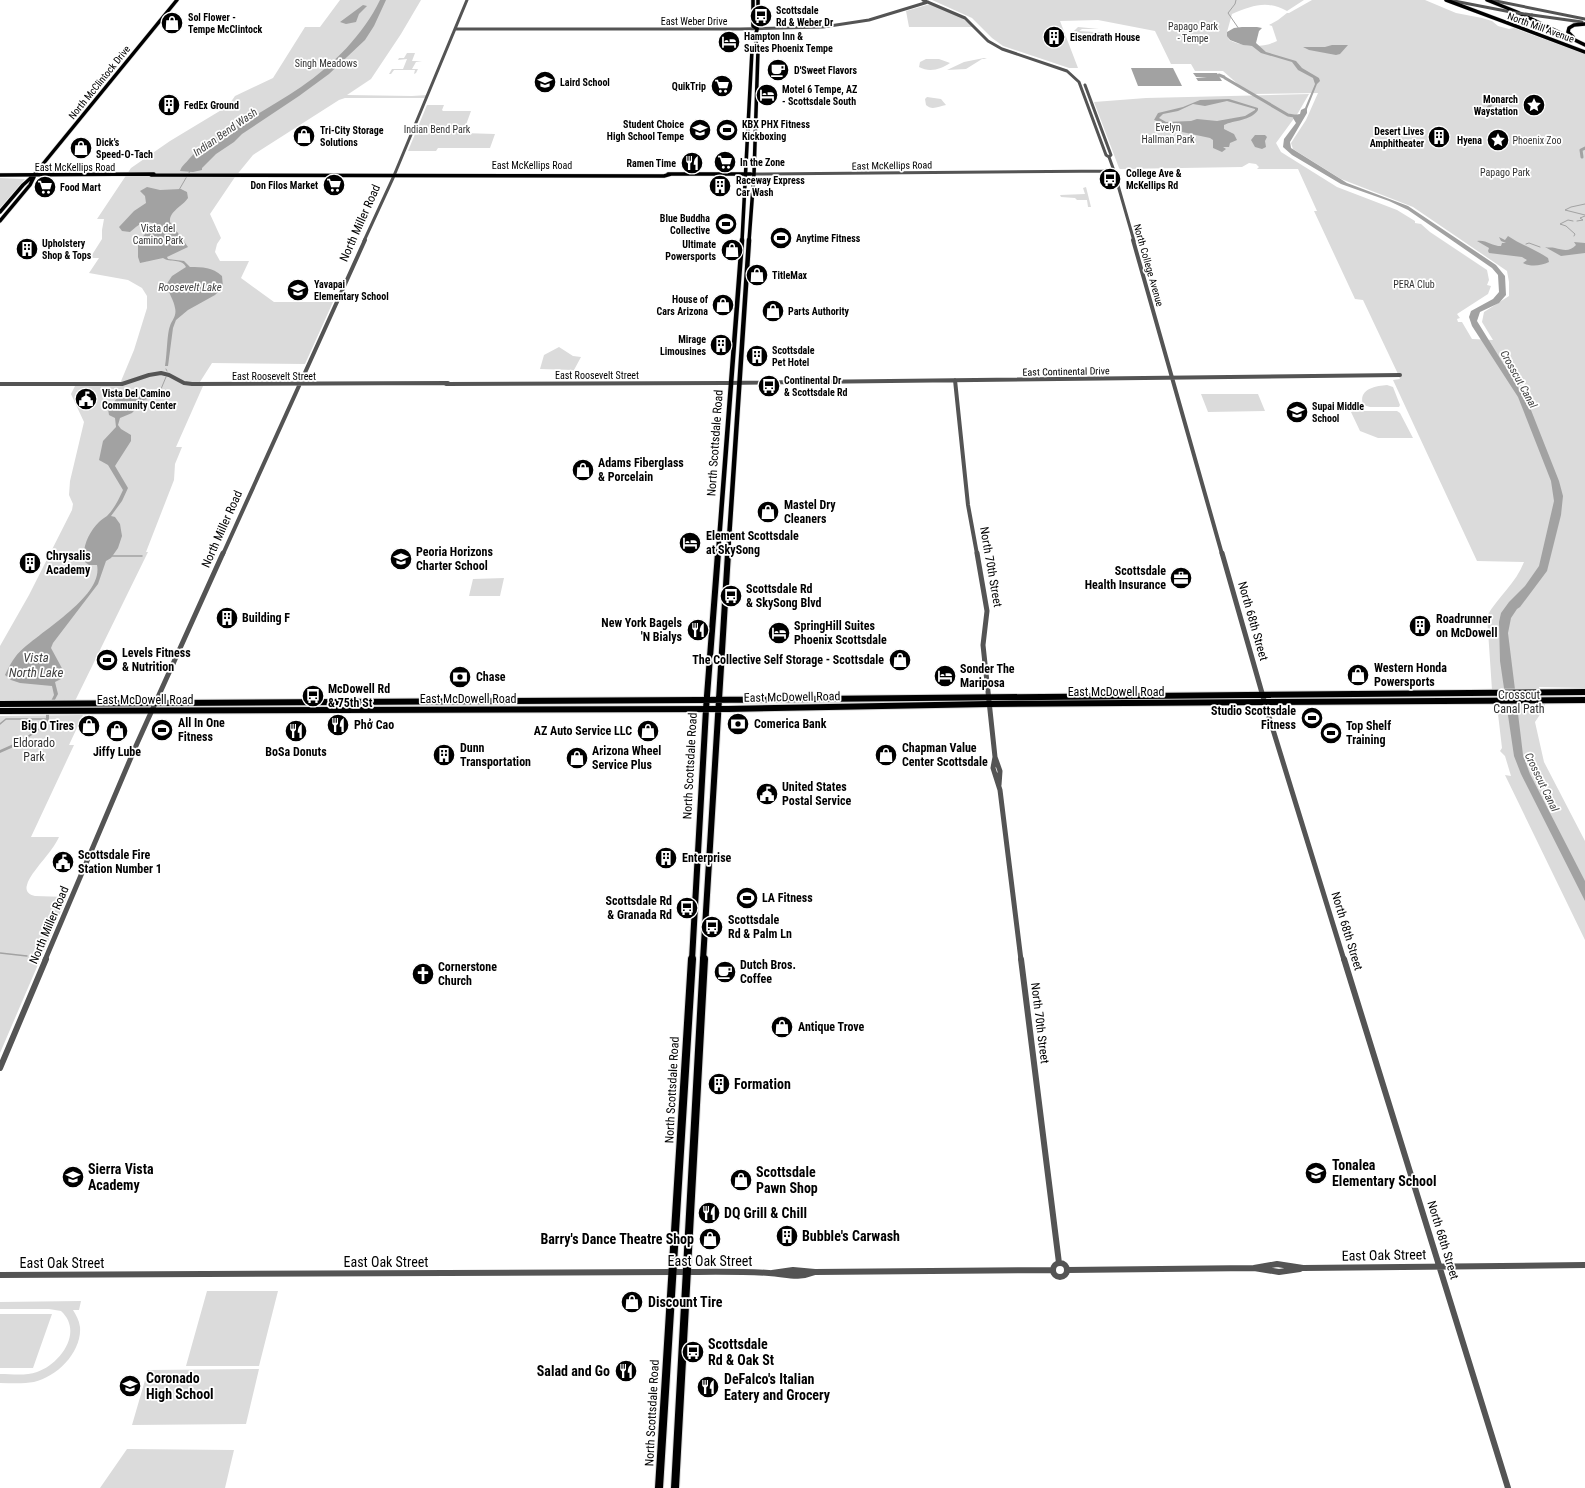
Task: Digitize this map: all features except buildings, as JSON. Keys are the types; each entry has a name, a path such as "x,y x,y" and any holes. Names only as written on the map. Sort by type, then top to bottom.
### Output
{"main road":[{"name":"North McClintock Drive","path":"34,175 177,0"},
{"name":"North Scottsdale Road","path":"753,0 753,26 756,28"},
{"name":"North Scottsdale Road","path":"659,1488 706,709 747,174 752,50 755,47 756,28 758,25 758,0"},
{"name":"North Mill Avenue","path":"1448,0 1584,51"},
{"name":"North Mill Avenue","path":"1487,0 1517,12 1585,45"},
{"path":"1579,42 1570,35 1568,30 1573,26 1585,22"},
{"path":"1550,38 1557,35 1558,32"},
{"name":"North Scottsdale Road","path":"675,1488 718,709 754,174 758,50 755,47"},
{"name":"East McKellips Road","path":"0,175 664,176 671,174 754,174"},
{"path":"0,212 23,185 34,175"},
{"path":"0,221 30,185 34,175"},
{"name":"East McDowell Road","path":"0,704 719,700 1585,692"},
{"path":"1349,694 1352,702"},
{"path":"1163,695 1165,703"},
{"path":"1112,696 1113,703"},
{"path":"844,698 845,706"},
{"name":"East McDowell Road","path":"0,711 718,709 989,704 1585,700"}],"street":[{"name":"North Miller Road","path":"0,1068 155,703 394,175 467,0"},
{"name":"North College Avenue","path":"923,0 929,1 965,18 988,41 1002,50 1061,68 1072,74 1081,86 1106,155 1109,157 1114,171 1172,378"},
{"path":"1448,0 1511,12 1585,22"},
{"path":"1491,0 1585,22"},
{"name":"East Weber Drive","path":"455,29 812,27 843,25 869,20 929,1"},
{"name":"East McKellips Road","path":"754,174 1114,171"},
{"name":"East Roosevelt Street","path":"0,384 78,384 96,386 126,383 149,375 161,374 172,376 184,383 192,384 731,383"},
{"name":"East Continental Drive","path":"731,383 1400,375"},
{"name":"North 68th Street","path":"1172,378 1265,702 1508,1488"},
{"name":"North 70th Street","path":"955,380 968,505 988,618 982,641 995,757 993,762 995,778 999,785 1059,1263"},
{"path":"1053,1270 1055,1265 1059,1263 1064,1265 1067,1270"},
{"name":"East Oak Street","path":"0,1275 673,1272 771,1273 786,1276 802,1276 815,1272 1053,1270 1056,1274 1061,1276 1065,1274 1067,1270 1254,1268 1263,1271 1278,1272 1303,1268 1585,1265"}],"green space":[{"name":"Vista del Camino Park","path":"340,0 421,0 401,34 371,79 347,95 428,95 426,98 345,98 339,100 253,155 235,177 210,214 221,238 217,244 215,252 220,261 249,261 241,278 274,302 333,302 305,364 212,363 198,385 203,386 176,447 182,447 175,464 174,480 146,552 148,552 75,701 0,701 0,646 29,595 72,510 73,504 69,495 70,481 84,422 71,394 75,386 119,386 134,350 147,308 147,296 142,288 128,280 89,273 99,258 90,258 102,239 104,219 97,219 131,168 170,141 228,106 235,96 273,78 305,27 320,27"},
{"path":"932,0 1304,0 1287,11 1273,6 1260,5 1232,14 1227,32 1229,40 1241,44 1260,46 1277,41 1272,26 1269,25 1287,13 1312,0 1425,0 1456,13 1492,21 1498,26 1509,29 1514,28 1585,54 1585,688 1539,687 1545,705 1535,722 1544,762 1585,841 1585,940 1505,775 1511,776 1505,756 1500,751 1502,748 1498,714 1497,715 1492,690 1487,616 1521,570 1524,562 1477,561 1393,380 1400,379 1398,374 1363,300 1355,299 1314,211 1317,211 1298,169 1257,169 1259,167 1256,164 1249,163 1242,167 1120,169 1094,102 1146,98 1309,94 1298,113 1276,143 1281,152 1337,187 1397,210 1415,221 1415,223 1421,224 1430,232 1487,270 1489,280 1487,285 1491,286 1488,294 1457,314 1460,318 1457,319 1458,322 1462,322 1472,339 1493,340 1482,322 1484,312 1509,296 1507,271 1413,207 1341,179 1293,149 1291,143 1306,120 1318,93 1249,94 1223,71 1195,71 1191,64 1171,64 1155,31 1098,20 1060,21 1078,68 1069,68 1003,46 992,38 972,18"},
{"path":"930,4 959,16 974,27 909,27 906,11"},
{"path":"1078,27 1099,29 1082,29 1079,31 1109,33 1109,35 1093,37 1074,31"},
{"path":"407,53 415,53 412,61 422,61 416,62 412,69 418,69 416,73 414,74 415,70 394,70 391,74 389,74 392,69 403,69 407,59 398,60 399,58 404,58"},
{"path":"984,58 987,59 982,59 966,69 947,70 964,62"},
{"path":"926,59 939,59 950,63 935,70 927,70 919,67 920,62"},
{"path":"927,97 941,99 946,105 933,108 928,107 925,99"},
{"name":"Indian Bend Park","path":"427,105 444,105 443,111 471,111 463,133 495,134 490,148 438,148 436,151 408,151"},
{"path":"0,178 25,179 0,208"},
{"path":"1086,187 1091,207 1088,207 1087,200 1077,200 1075,198 1061,197 1060,195 1085,194 1083,188"},
{"path":"559,347 573,356 581,357 574,370 540,369 544,355"},
{"path":"1387,385 1393,387 1400,405 1399,407 1370,407 1363,405 1362,400 1365,392 1377,386"},
{"path":"1201,394 1258,394 1265,411 1208,412"},
{"path":"1397,411 1400,413 1413,438 1378,438 1360,431 1351,412"},
{"path":"504,578 500,596 469,596 473,579"},
{"name":"Eldorado Park","path":"83,715 69,745 74,745 31,837 59,837 29,880 27,889 29,894 35,896 67,897 0,1053 0,716"},
{"path":"207,1291 278,1291 259,1366 186,1366"},
{"path":"81,1301 79,1310 73,1310 80,1324 80,1336 77,1345 66,1362 51,1375 34,1382 0,1383 0,1374 33,1373 46,1368 54,1362 61,1355 66,1346 70,1337 70,1328 68,1319 61,1311 49,1309 0,1309 0,1302"},
{"path":"0,1314 52,1314 33,1368 0,1368"},
{"path":"259,1369 246,1424 132,1425 148,1370"},
{"path":"127,1449 234,1450 225,1488 100,1488"}],"water":[{"path":"380,0 386,0 374,26 365,40 329,74 242,134 234,142 216,154 202,168 202,170 193,172 180,171 195,152 201,147 301,87 336,59 365,25"},
{"path":"363,5 367,6 359,14 356,22 346,24 340,22"},
{"path":"1234,28 1262,28 1259,31 1256,43 1266,52 1296,61 1302,68 1319,78 1320,81 1317,84 1307,109 1307,113 1290,142 1291,148 1347,183 1408,206 1496,265 1505,276 1506,295 1499,303 1480,312 1477,321 1529,405 1559,481 1563,496 1561,515 1547,571 1511,618 1508,633 1523,755 1530,774 1585,881 1585,901 1521,774 1514,756 1500,661 1499,622 1501,613 1509,602 1525,586 1539,566 1554,501 1551,481 1518,397 1472,326 1469,317 1471,311 1493,299 1499,292 1498,275 1492,268 1408,210 1389,201 1341,184 1292,155 1283,147 1284,139 1296,123 1293,118 1294,115 1300,114 1301,110 1305,108 1315,84 1313,78 1298,70 1292,62 1261,53 1252,46 1243,45 1230,40 1227,36 1227,32"},
{"path":"1332,45 1348,45 1340,54 1336,55 1309,50 1303,47 1325,47"},
{"path":"1131,68 1173,68 1182,86 1138,86"},
{"path":"1193,73 1217,73 1222,81 1198,81 1196,78 1207,77 1196,77"},
{"path":"1229,99 1258,108 1258,110 1255,114 1247,118 1224,125 1224,129 1234,134 1237,140 1230,143 1229,147 1223,147 1226,149 1222,152 1213,148 1213,140 1210,138 1182,132 1154,120 1158,113 1183,107 1200,100","holes":["1227,101 1255,109 1245,116 1217,121 1197,119 1191,121 1166,122 1159,118 1163,114 1178,111 1193,104 1205,106"]},
{"path":"1255,135 1265,135 1267,137 1265,141 1266,147 1262,149 1255,147 1251,140"},
{"name":"Roosevelt Lake","path":"147,187 160,190 181,189 187,192 188,198 174,212 170,218 170,222 188,247 167,257 168,259 184,261 190,267 203,267 211,269 222,276 223,287 215,295 188,310 176,320 173,328 168,366 165,366 168,334 175,316 175,311 174,303 166,285 172,276 186,267 182,262 163,258 140,263 138,257 138,242 153,225 153,223 143,223 130,232 122,231 119,227 134,211 146,203 145,196 140,191"},
{"path":"1508,236 1548,258 1549,262 1536,266 1529,265 1523,263 1527,260 1522,257 1489,253 1489,248 1477,241 1483,241 1501,246 1502,243 1506,243 1501,241 1499,237 1505,240"},
{"path":"1574,242 1585,243 1585,253 1561,256 1545,247 1569,250 1576,245"},
{"name":"Vista North Lake","path":"134,391 140,392 148,399 144,400 132,413 120,418 118,425 121,429 131,435 131,441 115,466 128,488 122,501 111,516 115,517 120,524 122,536 118,548 111,558 106,561 98,584 53,643 51,648 64,672 61,679 55,682 58,694 49,711 49,723 18,745 0,753 0,750 18,742 44,725 46,720 46,711 54,695 52,686 20,683 11,680 5,675 16,656 25,647 66,615 90,590 96,577 97,565 89,565 85,562 85,546 92,530 112,510 123,490 108,465 99,460 103,441 116,427 115,418 109,415 108,409 119,396"}],"waterway":[{"path":"1236,0 1235,4 1228,13 1239,29"},
{"path":"1219,75 1224,77"},
{"path":"1225,78 1288,115 1300,117"},
{"path":"1484,113 1492,103 1511,103"},
{"path":"1582,157 1581,150 1585,148"},
{"name":"Indian Bend Wash","path":"179,190 190,171"},
{"path":"1585,204 1565,210 1585,215"},
{"path":"1577,221 1583,220 1580,218 1585,216"},
{"path":"1573,221 1568,220 1560,224 1566,226 1575,234 1574,236"},
{"path":"1526,244 1529,243 1540,247"},
{"name":"Indian Bend Wash","path":"161,389 166,377"},
{"name":"Indian Bend Wash","path":"146,398 157,393"},
{"path":"112,556 142,556"},
{"path":"0,724 6,719 48,719"},
{"path":"0,953 27,956"}],"place":[{"name":"Scottsdale Rd & Weber Dr","path":"761,16"},
{"name":"Sol Flower - Tempe McClintock","path":"172,23"},
{"name":"Eisendrath House","path":"1054,37"},
{"name":"Hampton Inn & Suites Phoenix Tempe","path":"729,42"},
{"name":"D'Sweet Flavors","path":"778,70"},
{"name":"Laird School","path":"545,82"},
{"name":"QuikTrip","path":"722,86"},
{"name":"Motel 6 Tempe, AZ - Scottsdale South","path":"767,95"},
{"name":"FedEx Ground","path":"169,105"},
{"name":"Monarch Waystation","path":"1534,105"},
{"name":"Student Choice High School Tempe","path":"700,130"},
{"name":"KBX PHX Fitness Kickboxing","path":"727,130"},
{"name":"Tri-City Storage Solutions","path":"304,136"},
{"name":"Desert Lives Amphitheater","path":"1439,137"},
{"name":"Hyena","path":"1498,140"},
{"name":"Dick’s Speed-O-Tach","path":"81,148"},
{"name":"In the Zone","path":"725,162"},
{"name":"Ramen Time","path":"692,163"},
{"name":"College Ave & McKellips Rd","path":"1110,179"},
{"name":"Don Filos Market","path":"334,185"},
{"name":"Raceway Express Car Wash","path":"720,186"},
{"name":"Food Mart","path":"45,187"},
{"name":"Blue Buddha Collective","path":"726,224"},
{"name":"Anytime Fitness","path":"781,238"},
{"name":"Upholstery Shop & Tops","path":"27,249"},
{"name":"Ultimate Powersports","path":"732,250"},
{"name":"TitleMax","path":"757,275"},
{"name":"Yavapai Elementary School","path":"298,290"},
{"name":"House of Cars Arizona","path":"723,305"},
{"name":"Parts Authority","path":"773,311"},
{"name":"Mirage Limousines","path":"721,345"},
{"name":"Scottsdale Pet Hotel","path":"757,356"},
{"name":"Continental Dr & Scottsdale Rd","path":"769,386"},
{"name":"Vista Del Camino Community Center","path":"86,399"},
{"name":"Supai Middle School","path":"1297,412"},
{"name":"Adams Fiberglass & Porcelain","path":"583,470"},
{"name":"Mastel Dry Cleaners","path":"768,512"},
{"name":"Element Scottsdale at SkySong","path":"690,543"},
{"name":"Peoria Horizons Charter School","path":"401,559"},
{"name":"Chrysalis Academy","path":"30,563"},
{"name":"Scottsdale Health Insurance","path":"1181,578"},
{"name":"Scottsdale Rd & SkySong Blvd","path":"731,596"},
{"name":"Building F","path":"227,618"},
{"name":"Roadrunner on McDowell","path":"1420,626"},
{"name":"New York Bagels 'N Bialys","path":"698,630"},
{"name":"SpringHill Suites Phoenix Scottsdale","path":"779,633"},
{"name":"Levels Fitness & Nutrition","path":"107,660"},
{"name":"The Collective Self Storage - Scottsdale","path":"900,660"},
{"name":"Western Honda Powersports","path":"1358,675"},
{"name":"Sonder The Mariposa","path":"945,676"},
{"name":"Chase","path":"460,677"},
{"name":"McDowell Rd & 75th St","path":"313,696"},
{"name":"Studio Scottsdale Fitness","path":"1312,718"},
{"name":"Comerica Bank","path":"738,724"},
{"name":"Phở Cao","path":"338,725"},
{"name":"Big O Tires","path":"89,726"},
{"name":"All In One Fitness","path":"162,730"},
{"name":"Jiffy Lube","path":"117,731"},
{"name":"BoSa Donuts","path":"296,731"},
{"name":"AZ Auto Service LLC","path":"648,731"},
{"name":"Top Shelf Training","path":"1331,733"},
{"name":"Dunn Transportation","path":"444,755"},
{"name":"Chapman Value Center Scottsdale","path":"886,755"},
{"name":"Arizona Wheel Service Plus","path":"577,758"},
{"name":"United States Postal Service","path":"767,794"},
{"name":"Enterprise","path":"666,858"},
{"name":"Scottsdale Fire Station Number 1","path":"63,862"},
{"name":"LA Fitness","path":"747,898"},
{"name":"Scottsdale Rd & Granada Rd","path":"687,908"},
{"name":"Scottsdale Rd & Palm Ln","path":"712,927"},
{"name":"Dutch Bros. Coffee","path":"725,972"},
{"name":"Cornerstone Church","path":"423,974"},
{"name":"Antique Trove","path":"782,1027"},
{"name":"Formation","path":"719,1084"},
{"name":"Tonalea Elementary School","path":"1316,1173"},
{"name":"Sierra Vista Academy","path":"73,1177"},
{"name":"Scottsdale Pawn Shop","path":"741,1180"},
{"name":"DQ Grill & Chill","path":"709,1213"},
{"name":"Bubble's Carwash","path":"787,1236"},
{"name":"Barry's Dance Theatre Shop","path":"710,1239"},
{"name":"Discount Tire","path":"632,1302"},
{"name":"Scottsdale Rd & Oak St","path":"693,1352"},
{"name":"Salad and Go","path":"626,1371"},
{"name":"Coronado High School","path":"130,1386"},
{"name":"DeFalco's Italian Eatery and Grocery","path":"708,1387"}],"park label":[{"name":"Papago Park - Tempe","path":"1193,32"},
{"name":"Singh Meadows","path":"326,63"},
{"name":"Evelyn Hallman Park","path":"1168,132"},
{"name":"Phoenix Zoo","path":"1537,140"},
{"name":"Papago Park","path":"1505,172"},
{"name":"PERA Club","path":"1414,284"},
{"name":"Crosscut Canal Path","path":"1519,702"}],"water label":[{"name":"Crosscut Canal","path":"1519,379"},
{"name":"Crosscut Canal","path":"1542,782"}]}
